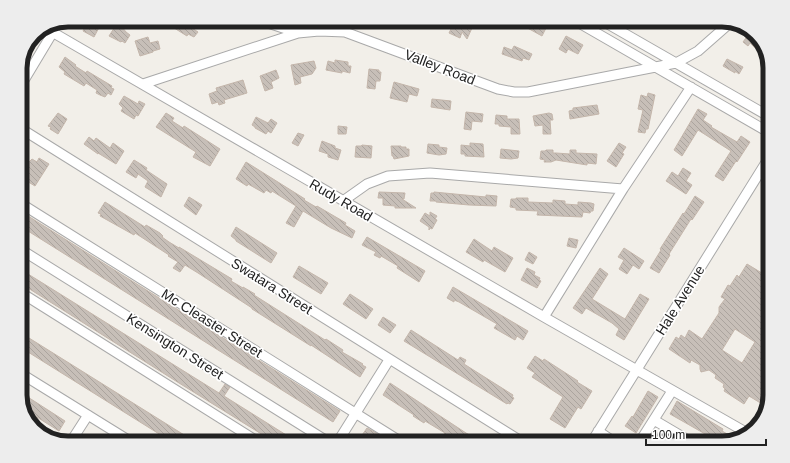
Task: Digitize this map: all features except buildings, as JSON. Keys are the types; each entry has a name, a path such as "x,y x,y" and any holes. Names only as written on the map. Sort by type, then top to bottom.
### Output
{"street":[{"path":"280,27 298,33"},
{"path":"586,27 763,130"},
{"path":"613,27 763,113"},
{"name":"Valley Road","path":"143,84 298,33 319,31 345,32 498,89 514,92 528,92 676,64 698,51 725,27"},
{"path":"27,74 50,31"},
{"name":"Rudy Road","path":"50,31 743,431"},
{"path":"544,317 623,189 690,87"},
{"name":"Swatara Street","path":"27,132 513,436"},
{"name":"Hale Avenue","path":"595,436 763,167"},
{"path":"344,201 367,184 388,176 430,173 623,189"},
{"name":"Mc Cleaster Street","path":"27,207 392,436"},
{"name":"Kensington Street","path":"27,253 319,436"},
{"path":"27,296 249,436"},
{"path":"341,436 389,360"},
{"path":"27,376 122,436"},
{"path":"644,436 672,391"},
{"path":"74,436 88,415"},
{"path":"654,420 681,436"},
{"path":"598,431 606,436"}]}
